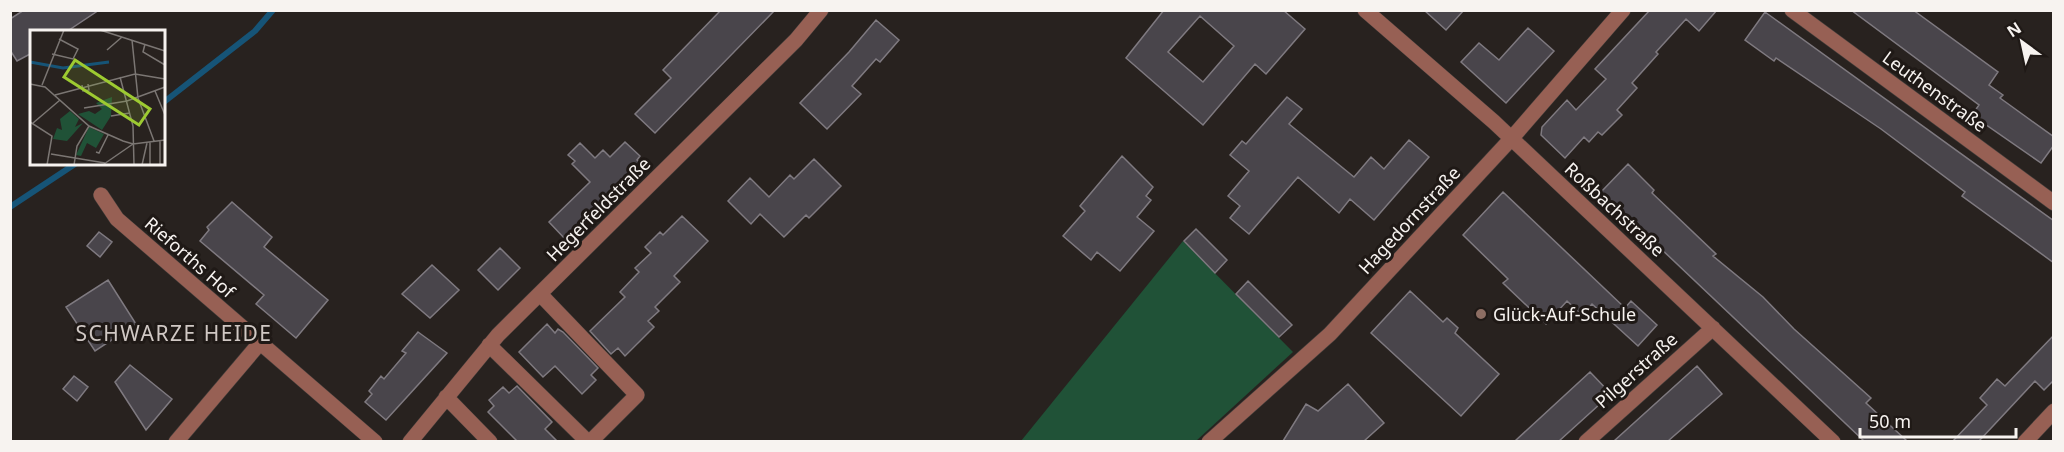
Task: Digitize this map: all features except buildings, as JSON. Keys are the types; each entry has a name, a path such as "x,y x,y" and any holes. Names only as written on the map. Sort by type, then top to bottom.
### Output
{"street":[{"name":"Hegerfeldstraße","path":"410,441 489,345 779,56 821,10"},
{"name":"Roßbachstraße","path":"1365,10 1511,138 1833,441"},
{"name":"Hagedornstraße","path":"1209,441 1330,334 1511,138 1623,10"},
{"name":"Leuthenstraße","path":"1792,10 2054,203"},
{"name":"Rieforths Hof","path":"101,195 117,219 259,344 375,441"},
{"path":"489,345 589,441 637,395 540,294"},
{"name":"Pilgerstraße","path":"1586,441 1713,328"},
{"path":"176,441 259,344"},
{"path":"446,397 490,441"},
{"path":"2025,441 2054,411"}],"green space":[{"path":"1183,241 1293,352 1196,441 1021,441"}],"waterway":[{"path":"165,101 255,31 273,10"},
{"path":"10,207 73,165"}],"place":[{"name":"Glück-Auf-Schule","path":"1481,314"}],"district":[{"name":"SCHWARZE HEIDE","path":"174,333"}]}
